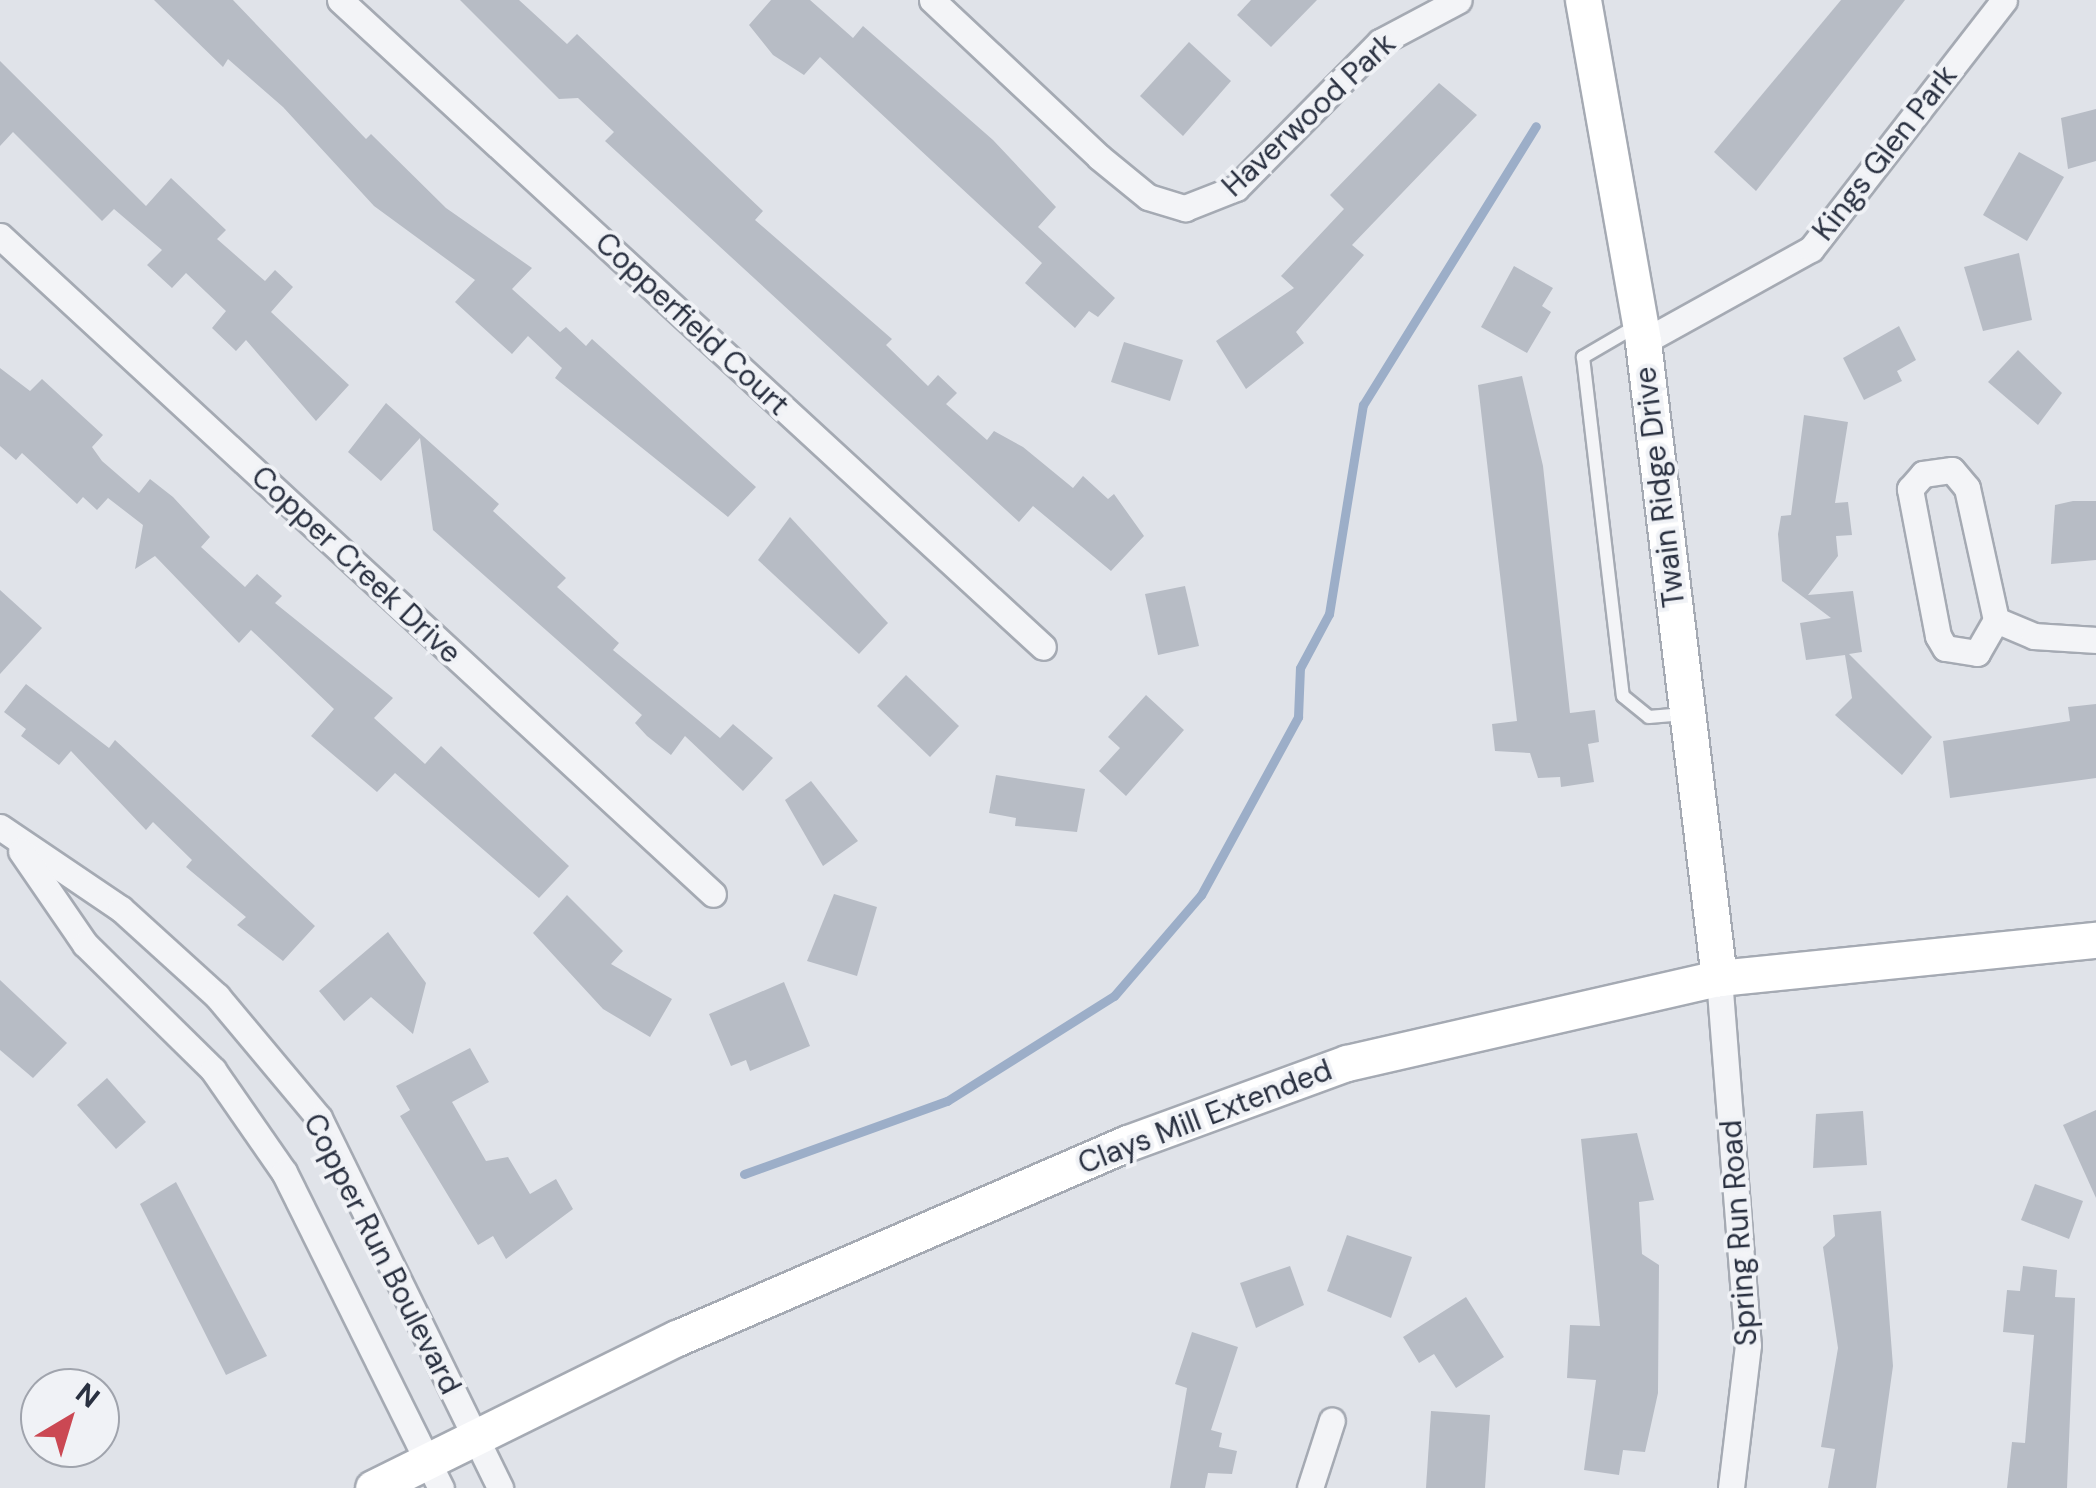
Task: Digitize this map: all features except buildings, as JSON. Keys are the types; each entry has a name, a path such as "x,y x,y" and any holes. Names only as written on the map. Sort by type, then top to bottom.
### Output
{"main road":[{"name":"Twain Ridge Drive","path":"1583,0 1642,333 1719,978"},
{"name":"Clays Mill Extended","path":"372,1488 434,1476 475,1440 677,1338 1128,1142 1347,1062 1719,978 2096,940"}],"street":[{"name":"Copperfield Court","path":"340,0 1043,648"},
{"name":"Haverwood Park","path":"932,0 1099,158 1148,197 1184,208 1236,188 1380,42 1458,0"},
{"name":"Kings Glen Park","path":"1642,333 1811,248 2004,0"},
{"name":"Copper Creek Drive","path":"0,236 713,894"},
{"path":"1952,470 1968,488 1996,620 1976,653 1945,648 1938,636 1910,489 1923,474 1952,470"},
{"path":"1996,620 2034,636 2096,640"},
{"name":"Copper Run Boulevard","path":"6,833 121,909 203,984 319,1118 500,1488"},
{"name":"Copper Run Boulevard","path":"6,833 85,944 212,1070 259,1134 307,1213 434,1476"},
{"name":"Spring Run Road","path":"1719,978 1748,1345 1731,1488"},
{"path":"1310,1488 1332,1420"}],"lane":[{"path":"1642,333 1583,358 1623,696 1648,717 1687,714"}],"waterway":[{"path":"744,1174 947,1101 1114,996 1201,895 1298,717 1300,668 1329,614 1363,405 1536,126"}]}
